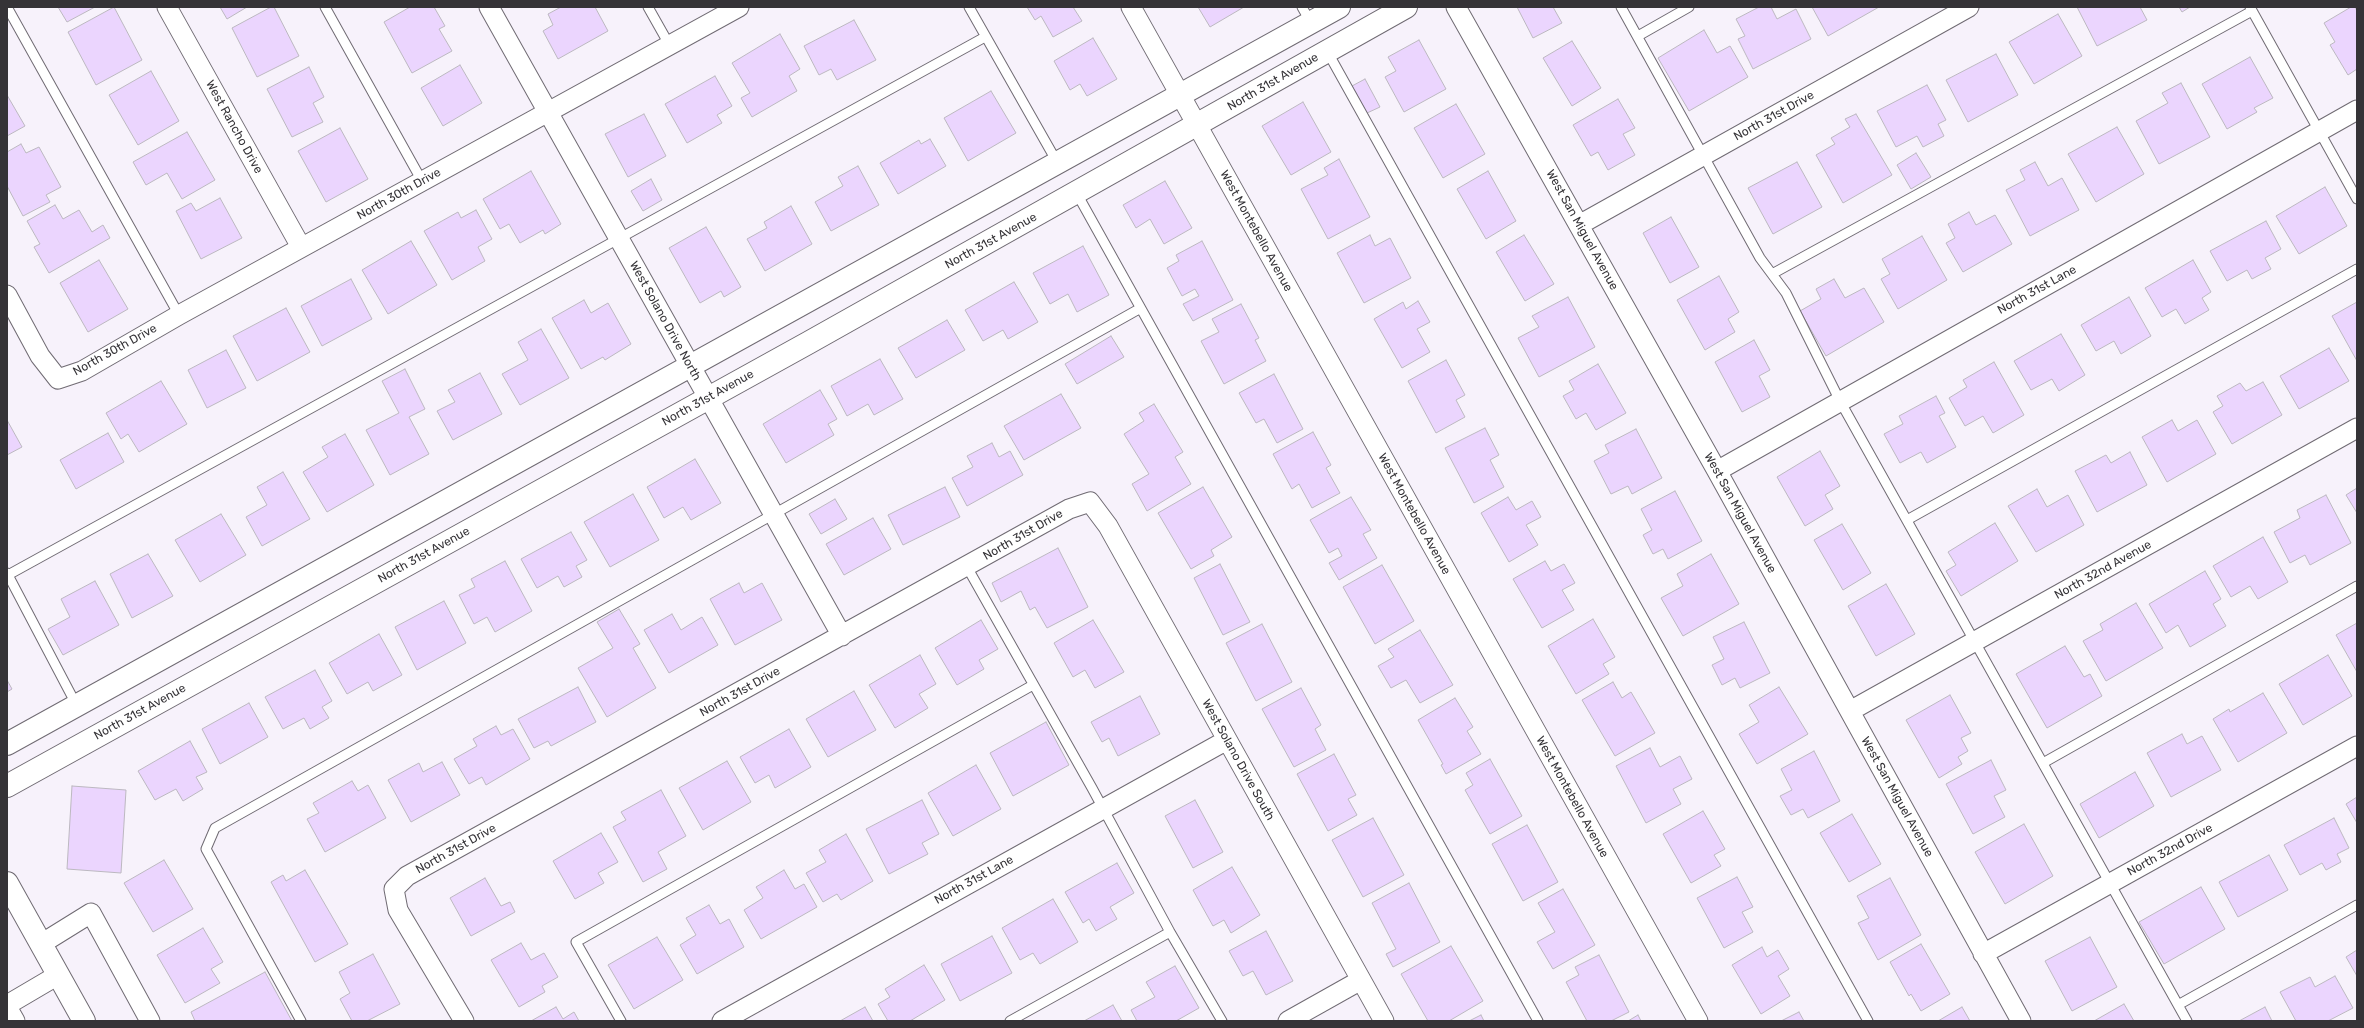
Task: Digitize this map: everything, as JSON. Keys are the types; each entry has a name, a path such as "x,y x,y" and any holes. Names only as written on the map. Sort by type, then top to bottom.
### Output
{"street":[{"name":"West Rancho Drive","path":"167,7 301,247"},
{"name":"West Solano Drive North","path":"489,7 842,636"},
{"name":"North 30th Drive","path":"7,295 40,356 58,379 82,371 301,247 739,7"},
{"name":"West Montebello Avenue","path":"1131,7 1698,1021"},
{"path":"7,744 323,571 1180,95 1306,15 1339,7"},
{"name":"North 31st Avenue","path":"7,786 708,398 1406,7"},
{"name":"West San Miguel Avenue","path":"1456,7 1717,471 2021,1021"},
{"name":"North 31st Drive","path":"1579,224 1969,7"},
{"name":"North 31st Lane","path":"1717,471 2357,110"},
{"name":"North 32nd Avenue","path":"1850,711 2357,428"},
{"name":"North 31st Drive","path":"464,1021 398,910 394,889 407,876 967,567 1069,509 1090,502"},
{"name":"West Solano Drive South","path":"1090,502 1108,526 1384,1021"},
{"path":"323,571 340,601"},
{"name":"North 31st Lane","path":"722,1021 1227,740"},
{"name":"North 32nd Drive","path":"1983,954 2357,746"},
{"path":"7,883 84,1021"},
{"path":"40,944 90,914 150,1021"},
{"path":"15,1021 7,1006 58,975"},
{"path":"1288,1021 1361,980"}],"lane":[{"path":"7,7 179,315"},
{"path":"325,7 422,181"},
{"path":"648,7 670,46"},
{"path":"969,7 1057,162"},
{"path":"1621,7 1702,156 1760,258 1786,293 1840,401 2187,1021"},
{"path":"1638,36 1690,7"},
{"path":"1772,274 2251,9 2357,199"},
{"path":"77,706 7,574 986,37"},
{"path":"1327,51 1868,1021"},
{"path":"1076,192 1139,309 1538,1021"},
{"path":"1907,520 2357,269"},
{"path":"301,1021 206,849 215,828 1139,309"},
{"path":"967,567 1104,808 1170,932 1222,1021"},
{"path":"2043,763 2357,586"},
{"path":"621,1021 576,942 1033,685"},
{"path":"2178,1005 2357,905"},
{"path":"1010,1021 1170,932"}],"building":[{"path":"58,7 95,7 67,22"},
{"path":"114,7 142,60 96,85 68,32"},
{"path":"220,7 247,7 227,19"},
{"path":"271,7 274,7 299,56 257,77 232,28"},
{"path":"410,7 434,7 445,26 439,29 452,51 412,73 384,22"},
{"path":"561,7 595,7 608,31 558,59 543,31 553,25 548,14"},
{"path":"1027,7 1073,7 1082,21 1053,37 1041,16 1035,20"},
{"path":"1198,7 1244,7 1210,27"},
{"path":"1517,7 1553,7 1562,23 1533,38"},
{"path":"1759,7 1771,7 1777,19 1796,9 1811,39 1753,69 1738,39 1745,36 1736,19"},
{"path":"1812,7 1879,7 1828,36"},
{"path":"2077,7 2140,7 2147,20 2097,46"},
{"path":"2179,7 2190,7 2182,12"},
{"path":"2351,7 2355,7 2357,11 2357,69 2348,75 2330,45 2335,42 2324,23"},
{"path":"2058,14 2082,56 2034,84 2009,42"},
{"path":"854,20 876,60 837,80 831,69 819,75 804,46"},
{"path":"1704,30 1717,53 1730,46 1748,77 1689,111 1658,58"},
{"path":"780,34 800,69 789,76 797,91 752,117 741,98 750,93 732,63"},
{"path":"1093,38 1117,79 1087,96 1080,84 1070,90 1054,61"},
{"path":"1419,40 1446,89 1404,112 1385,77 1396,71 1388,57"},
{"path":"1572,41 1601,88 1572,106 1543,58"},
{"path":"1996,54 2018,95 1968,122 1946,80"},
{"path":"2250,57 2273,98 2254,108 2257,112 2227,129 2202,84"},
{"path":"460,65 482,103 443,126 421,88"},
{"path":"309,67 324,97 313,103 323,122 292,137 267,89"},
{"path":"151,71 179,121 138,145 109,95"},
{"path":"715,76 732,106 717,115 722,123 687,143 665,104"},
{"path":"1365,79 1380,107 1367,113 1352,86"},
{"path":"2181,83 2210,137 2159,164 2136,121 2168,103 2162,93"},
{"path":"1927,85 1946,120 1938,124 1944,136 1923,147 1917,136 1896,147 1877,111"},
{"path":"991,91 1016,133 968,161 944,118"},
{"path":"7,95 25,126 7,136"},
{"path":"1618,99 1635,128 1623,134 1635,155 1608,170 1598,152 1591,156 1573,125"},
{"path":"1303,102 1331,152 1291,175 1262,126"},
{"path":"1456,104 1485,154 1443,178 1414,128"},
{"path":"644,114 666,156 628,177 605,134"},
{"path":"1856,114 1892,175 1843,203 1816,155 1835,144 1831,138 1850,127 1845,119"},
{"path":"2117,127 2144,174 2096,202 2068,154"},
{"path":"340,128 368,179 326,202 298,151"},
{"path":"187,132 215,180 182,199 167,173 146,185 133,162"},
{"path":"930,139 946,166 898,194 880,163 919,140 921,144"},
{"path":"21,144 26,153 39,147 61,187 46,195 50,202 23,216 7,186 7,152"},
{"path":"1916,153 1931,177 1911,189 1897,165"},
{"path":"1339,159 1370,217 1328,239 1301,189 1328,175 1324,168"},
{"path":"1797,162 1822,207 1773,234 1748,188"},
{"path":"2035,162 2048,186 2062,178 2079,210 2030,236 2006,190 2025,180 2020,170"},
{"path":"858,166 879,205 831,231 815,202 843,186 838,177"},
{"path":"531,171 561,224 545,234 543,230 520,243 509,224 500,229 483,199"},
{"path":"1488,171 1516,221 1486,239 1457,189"},
{"path":"651,179 662,200 643,211 631,191"},
{"path":"1165,181 1192,228 1164,244 1150,219 1136,228 1123,205"},
{"path":"2325,187 2347,226 2299,254 2276,216"},
{"path":"220,198 242,238 201,259 176,211 191,203 196,211"},
{"path":"55,205 63,219 79,210 92,232 103,225 110,238 49,273 34,247 40,244 27,221"},
{"path":"791,206 812,244 765,271 747,239 767,228 764,222"},
{"path":"476,210 492,239 478,247 485,261 452,280 424,231 458,212 461,218"},
{"path":"1969,212 1976,225 1995,215 2012,244 1963,272 1946,243 1955,238 1948,224"},
{"path":"1671,217 1699,267 1670,283 1643,233"},
{"path":"2266,221 2281,249 2265,258 2271,269 2252,279 2247,270 2227,281 2210,251"},
{"path":"706,227 741,287 724,297 721,291 700,303 669,248"},
{"path":"1370,235 1375,246 1390,238 1411,278 1364,303 1337,253"},
{"path":"1524,235 1554,284 1525,301 1496,252"},
{"path":"1922,236 1947,280 1898,309 1881,279 1890,274 1882,259"},
{"path":"411,241 437,285 388,314 362,270"},
{"path":"1202,241 1233,300 1193,321 1183,304 1199,296 1195,289 1182,296 1167,268 1179,261 1176,255"},
{"path":"1083,246 1109,295 1077,312 1068,294 1050,304 1033,273"},
{"path":"99,260 128,309 88,332 60,283"},
{"path":"2193,260 2211,292 2202,298 2209,310 2185,324 2176,309 2162,317 2145,288"},
{"path":"1719,276 1739,312 1728,319 1735,332 1705,350 1677,300"},
{"path":"351,279 372,319 322,346 301,306"},
{"path":"1834,279 1845,298 1864,288 1884,322 1826,356 1800,311 1821,299 1816,289"},
{"path":"1014,282 1038,322 1008,339 1003,330 983,341 965,310"},
{"path":"1568,297 1595,347 1539,377 1518,338 1539,327 1532,316"},
{"path":"2129,297 2151,336 2121,354 2114,341 2096,351 2081,325"},
{"path":"584,300 591,313 608,303 631,344 605,360 603,357 581,369 552,318"},
{"path":"1418,301 1430,322 1417,329 1430,352 1402,368 1374,319 1403,302 1406,309"},
{"path":"2357,302 2357,361 2332,316"},
{"path":"1241,304 1259,338 1255,340 1266,361 1224,384 1201,341 1219,332 1212,319"},
{"path":"286,308 310,352 257,381 233,336"},
{"path":"947,320 965,350 916,378 898,348"},
{"path":"541,329 569,378 520,405 502,374 528,360 518,342"},
{"path":"2061,334 2085,375 2059,391 2052,379 2031,390 2014,361"},
{"path":"1111,336 1124,357 1077,384 1065,364"},
{"path":"1754,340 1770,370 1759,376 1770,397 1742,412 1715,362"},
{"path":"2329,348 2349,381 2299,409 2280,376"},
{"path":"226,350 246,388 207,408 188,370"},
{"path":"880,359 903,399 874,415 868,404 847,416 831,386"},
{"path":"1446,360 1465,395 1456,400 1465,417 1436,433 1408,381"},
{"path":"1994,362 2024,415 1993,433 1983,416 1965,426 1949,398 1967,387 1963,380"},
{"path":"1598,364 1626,413 1596,430 1586,413 1576,419 1563,396 1574,390 1569,381"},
{"path":"405,369 425,409 409,417 429,454 390,475 366,430 399,413 382,381"},
{"path":"480,373 502,414 453,440 437,411 455,402 448,390"},
{"path":"1274,374 1303,429 1277,443 1264,419 1256,423 1239,393"},
{"path":"161,381 187,424 139,452 128,434 121,439 106,413"},
{"path":"2263,382 2282,415 2232,444 2213,412 2223,406 2217,396 2240,383 2246,391"},
{"path":"820,390 837,419 828,424 834,435 786,463 763,424"},
{"path":"1061,394 1081,428 1024,460 1004,426"},
{"path":"1936,396 1945,413 1939,416 1956,447 1927,463 1921,452 1900,463 1884,434 1903,424 1899,416"},
{"path":"1154,404 1183,452 1175,457 1191,484 1147,511 1132,484 1149,474 1124,434 1144,421 1139,413"},
{"path":"7,420 22,447 7,455"},
{"path":"2172,420 2178,431 2197,420 2216,454 2167,482 2142,437"},
{"path":"1485,428 1499,455 1490,460 1504,487 1474,503 1445,448"},
{"path":"1636,429 1662,478 1632,494 1628,486 1611,494 1594,461 1609,453 1605,445"},
{"path":"1313,432 1331,465 1326,468 1340,493 1312,508 1299,484 1292,489 1273,454"},
{"path":"108,433 124,462 76,489 60,460"},
{"path":"345,434 374,485 327,512 303,472 328,457 322,447"},
{"path":"992,443 999,457 1010,451 1023,475 967,506 952,478 973,467 967,456"},
{"path":"1820,451 1840,486 1825,495 1833,509 1805,526 1777,477"},
{"path":"2130,452 2147,485 2097,512 2075,471 2106,455 2111,463"},
{"path":"695,459 721,503 691,520 683,507 664,518 647,487"},
{"path":"283,472 310,519 262,546 246,517 267,505 257,487"},
{"path":"945,487 960,517 903,545 888,515"},
{"path":"1203,487 1232,537 1211,550 1214,556 1191,569 1158,513"},
{"path":"2357,488 2357,513 2346,495"},
{"path":"2037,489 2047,507 2068,495 2084,525 2036,552 2008,506"},
{"path":"1675,491 1702,541 1668,559 1663,549 1653,554 1643,535 1652,530 1641,509"},
{"path":"633,494 659,540 610,567 584,522"},
{"path":"2326,495 2351,543 2310,565 2305,555 2290,563 2274,532 2300,518 2297,510"},
{"path":"1351,497 1371,530 1363,534 1377,558 1339,580 1329,563 1342,556 1338,548 1329,553 1310,520"},
{"path":"1508,497 1516,510 1532,501 1541,517 1526,525 1538,545 1509,562 1481,513"},
{"path":"835,499 847,519 821,534 809,514"},
{"path":"221,514 246,555 200,582 175,540"},
{"path":"873,518 891,549 844,575 826,544"},
{"path":"1995,523 2018,561 1961,596 1946,571 1956,565 1948,552"},
{"path":"1842,524 1871,573 1843,590 1814,540"},
{"path":"571,532 587,560 576,566 582,577 564,587 558,576 537,588 521,559"},
{"path":"2263,537 2288,582 2258,599 2250,586 2231,597 2213,566"},
{"path":"1058,548 1088,607 1047,628 1035,607 1030,610 1021,591 1001,602 992,583"},
{"path":"148,554 173,596 132,618 110,574"},
{"path":"1711,554 1739,604 1683,636 1661,598 1683,586 1677,574"},
{"path":"505,561 532,611 495,632 487,617 474,624 459,595 475,587 471,579"},
{"path":"1545,561 1551,571 1564,564 1575,583 1562,590 1574,610 1542,628 1513,579"},
{"path":"1220,564 1250,622 1223,635 1194,578"},
{"path":"1382,565 1414,621 1375,644 1343,587"},
{"path":"2205,571 2221,599 2213,604 2226,626 2190,647 2178,625 2166,633 2149,604"},
{"path":"95,581 119,625 63,655 48,629 70,617 61,599"},
{"path":"739,583 744,593 762,583 782,620 735,645 710,599"},
{"path":"1886,584 1915,634 1876,656 1848,606"},
{"path":"444,601 466,643 417,670 395,627"},
{"path":"2136,603 2163,648 2106,681 2083,641 2103,630 2100,624"},
{"path":"619,609 640,644 633,648 656,688 607,717 578,668 613,648 597,622"},
{"path":"672,614 681,630 702,617 718,645 669,673 644,630"},
{"path":"1593,619 1615,657 1603,664 1609,674 1576,694 1548,646"},
{"path":"981,620 998,649 979,660 984,669 957,685 935,648"},
{"path":"1093,620 1124,672 1095,688 1085,670 1073,677 1054,643"},
{"path":"1744,622 1770,673 1740,688 1735,678 1722,685 1712,665 1724,659 1713,637"},
{"path":"2357,623 2357,672 2336,635"},
{"path":"1262,624 1292,682 1256,701 1226,643"},
{"path":"1420,630 1453,685 1420,703 1406,680 1391,688 1378,666 1394,657 1388,649"},
{"path":"379,634 402,675 373,691 368,682 347,694 329,663"},
{"path":"2065,646 2084,677 2090,674 2102,696 2047,728 2016,674"},
{"path":"920,655 936,684 919,694 928,708 895,728 869,685"},
{"path":"2328,655 2352,696 2303,725 2279,684"},
{"path":"315,670 332,701 322,707 329,718 310,729 304,718 283,729 265,697"},
{"path":"7,680 12,689 7,692"},
{"path":"1613,682 1622,698 1631,692 1655,733 1615,756 1582,700"},
{"path":"578,687 596,722 551,746 548,741 534,748 518,719"},
{"path":"1779,687 1808,734 1757,764 1739,734 1759,722 1749,705"},
{"path":"1301,688 1321,725 1315,729 1326,750 1294,767 1262,709"},
{"path":"854,691 876,730 828,757 806,719"},
{"path":"2263,693 2287,733 2238,762 2213,719 2229,709 2230,712"},
{"path":"1950,695 1971,733 1961,738 1968,751 1958,757 1962,764 1939,778 1906,720"},
{"path":"1140,696 1160,734 1118,756 1109,738 1102,742 1091,722"},
{"path":"1455,698 1473,727 1467,731 1481,754 1446,774 1441,765 1443,764 1418,720"},
{"path":"249,703 268,737 220,764 202,729"},
{"path":"1046,722 1069,765 1013,796 990,753"},
{"path":"496,726 501,735 513,729 530,759 486,785 482,777 469,784 454,759 477,746 473,739"},
{"path":"789,729 811,767 775,788 769,775 755,783 740,757"},
{"path":"2182,734 2187,744 2202,736 2221,770 2171,797 2147,753"},
{"path":"190,741 207,772 196,777 203,789 183,801 176,789 155,800 138,771"},
{"path":"1650,748 1660,767 1680,756 1692,779 1673,789 1681,804 1646,823 1616,766"},
{"path":"1814,751 1840,801 1808,818 1803,809 1791,815 1780,796 1792,790 1781,769"},
{"path":"1334,754 1356,795 1348,799 1357,815 1328,831 1297,774"},
{"path":"1490,759 1522,816 1490,834 1465,790 1473,785 1466,773"},
{"path":"1991,760 2006,790 1994,796 2005,817 1973,834 1946,784"},
{"path":"727,761 751,802 703,830 679,788"},
{"path":"442,762 460,795 411,822 388,780 419,763 423,772"},
{"path":"976,765 1001,809 953,836 928,793"},
{"path":"2135,772 2154,806 2099,838 2080,804"},
{"path":"352,781 358,791 368,785 386,818 325,852 307,819 319,813 313,803"},
{"path":"72,786 126,790 121,873 67,869"},
{"path":"661,790 686,836 658,852 667,869 643,882 613,827 626,820 621,812"},
{"path":"2357,797 2357,823 2346,804"},
{"path":"922,800 939,834 922,843 928,854 889,874 866,829"},
{"path":"1195,800 1223,852 1193,868 1165,816"},
{"path":"1703,811 1725,849 1714,855 1721,866 1691,883 1663,834"},
{"path":"1852,814 1881,864 1849,882 1820,833"},
{"path":"1373,818 1404,875 1363,897 1332,840"},
{"path":"2334,818 2349,848 2337,854 2341,862 2326,870 2322,863 2300,875 2284,845"},
{"path":"2024,824 2053,876 2005,904 1975,852"},
{"path":"1527,825 1558,882 1523,901 1492,844"},
{"path":"601,833 618,862 598,873 604,883 575,899 553,861"},
{"path":"846,834 873,881 841,900 837,894 823,902 806,873 826,862 819,850"},
{"path":"2269,855 2288,890 2238,917 2219,882"},
{"path":"164,860 193,909 153,932 124,883"},
{"path":"1117,863 1134,893 1110,907 1117,919 1096,931 1089,919 1083,923 1065,892"},
{"path":"1232,867 1260,915 1231,933 1224,920 1213,926 1193,890"},
{"path":"305,870 348,944 315,962 271,882 283,875 286,881"},
{"path":"784,870 795,889 804,884 817,907 761,939 744,910 763,898 756,887"},
{"path":"1737,877 1753,907 1742,912 1753,932 1724,948 1697,898"},
{"path":"485,878 501,906 510,902 515,912 471,936 450,898"},
{"path":"1890,878 1921,935 1878,960 1858,923 1869,918 1857,896"},
{"path":"1409,883 1440,942 1393,967 1386,954 1396,949 1372,903"},
{"path":"2201,887 2225,929 2164,964 2139,922"},
{"path":"1563,889 1595,945 1553,969 1537,942 1555,932 1538,903"},
{"path":"1053,899 1078,942 1040,964 1033,953 1020,960 1002,928"},
{"path":"709,905 720,924 729,919 744,947 697,974 680,945 696,935 686,918"},
{"path":"203,928 223,962 211,969 220,983 185,1003 157,955"},
{"path":"1266,931 1293,981 1266,995 1253,971 1243,976 1229,951"},
{"path":"992,936 1012,973 960,1001 941,964"},
{"path":"657,937 683,980 634,1009 608,965"},
{"path":"2090,937 2117,987 2072,1011 2045,961"},
{"path":"521,943 531,960 544,953 558,977 542,986 545,992 519,1007 491,960"},
{"path":"1921,944 1950,994 1921,1011 1911,994 1909,996 1890,962"},
{"path":"1451,946 1483,1001 1449,1021 1428,1021 1401,974"},
{"path":"1762,947 1767,957 1778,950 1789,969 1778,976 1790,996 1761,1014 1732,965"},
{"path":"2357,950 2357,976 2346,957"},
{"path":"373,954 400,1004 367,1021 352,1021 340,999 350,993 339,972"},
{"path":"1599,955 1629,1012 1611,1021 1587,1021 1566,982 1579,975 1575,967"},
{"path":"924,965 945,1000 910,1021 888,1021 878,1004 890,997 885,989"},
{"path":"1175,966 1199,1008 1176,1021 1137,1021 1131,1010 1155,997 1146,982"},
{"path":"265,972 292,1021 195,1021 191,1012"},
{"path":"2335,976 2353,1008 2328,1021 2296,1021 2280,992 2310,977 2315,987"},
{"path":"2124,1004 2134,1021 2094,1021"},
{"path":"1113,1005 1122,1021 1084,1021"},
{"path":"556,1007 563,1019 574,1012 579,1021 531,1021"},
{"path":"865,1007 873,1021 840,1021"},
{"path":"1962,1007 1970,1021 1938,1021"},
{"path":"2265,1007 2272,1021 2239,1021"},
{"path":"1799,1012 1804,1021 1781,1021"},
{"path":"1481,1015 1484,1021 1469,1021"},
{"path":"1638,1015 1641,1021 1628,1021"}]}
